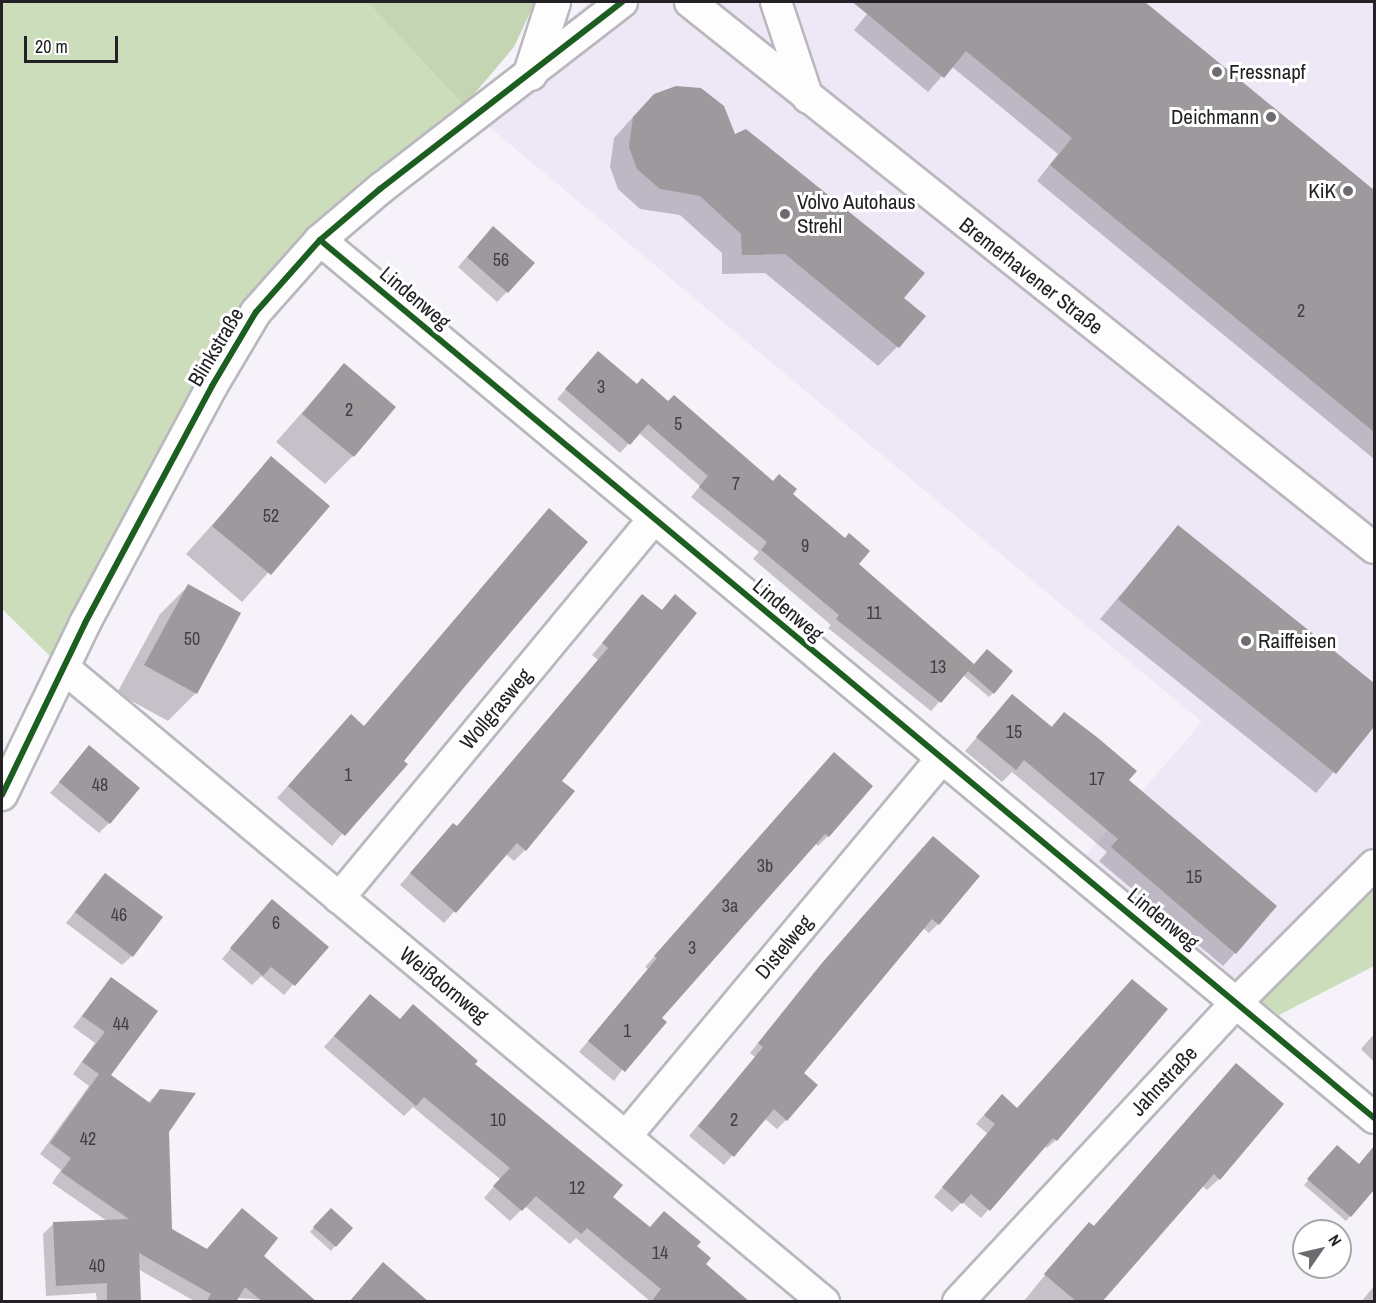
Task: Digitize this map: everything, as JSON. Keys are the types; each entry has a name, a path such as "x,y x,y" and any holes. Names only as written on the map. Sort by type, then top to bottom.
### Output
{"main road":[{"path":"530,73 554,2"}],"street":[{"name":"Blinkstraße","path":"2,795 63,668 180,444 256,312 320,240 622,2"},
{"name":"Bremerhavener Straße","path":"690,2 1374,548"},
{"path":"776,2 808,98"},
{"name":"Lindenweg","path":"320,240 941,759 1238,1001 1374,1118"},
{"name":"Wollgrasweg","path":"339,898 654,519"},
{"name":"Weißdornweg","path":"63,668 824,1302"},
{"name":"Distelweg","path":"627,1136 941,759"},
{"name":"Jahnstraße","path":"958,1302 1238,1001 1374,865"}],"shaded area":[{"path":"590,2 1374,2 1374,885 1257,998 1086,855 1202,722 464,106"}],"green space":[{"path":"2,2 367,2 464,106 369,175 307,228 247,304 56,662 2,609"},
{"path":"367,2 535,2 514,47 464,106"},
{"path":"1374,885 1374,966 1279,1015 1257,998"}],"building":[{"path":"853,2 1145,2 1374,190 1374,432 1050,165 1072,138 966,51 944,78"},
{"name":"Volvo Autohaus Strehl","path":"676,86 701,88 724,106 735,134 746,129 925,273 904,298 926,316 899,348 785,254 742,255 741,234 700,196 660,189 637,169 629,147 633,117 654,94"},
{"path":"493,226 535,263 508,293 467,257"},
{"path":"598,351 637,384 642,378 668,401 674,395 773,481 779,474 797,489 793,494 845,538 849,533 870,551 859,564 974,664 941,703 836,619 839,615 761,550 767,542 699,487 708,476 648,424 630,445 565,389"},
{"path":"344,363 396,407 354,457 302,414"},
{"path":"271,456 330,506 271,575 212,526"},
{"path":"549,508 588,542 464,687 404,761 408,764 345,836 288,786 351,714 364,726"},
{"name":"Raiffeisen","path":"1178,525 1374,683 1374,727 1336,774 1118,599"},
{"path":"188,584 241,613 197,694 144,665"},
{"path":"642,594 662,610 675,594 697,613 562,781 575,791 526,851 517,843 456,913 410,873 453,823 457,826 608,648 602,643"},
{"path":"987,649 1013,671 994,694 968,671"},
{"path":"1012,694 1052,727 1064,712 1098,738 1137,771 1129,780 1277,906 1236,954 1111,847 1118,839 1024,760 1016,770 976,737"},
{"path":"89,745 140,788 110,824 59,782"},
{"path":"834,752 873,786 829,837 825,834 662,1018 667,1022 625,1072 588,1041 657,958 654,956"},
{"path":"933,836 980,876 939,925 932,919 804,1073 818,1085 787,1121 774,1109 734,1157 698,1126 763,1047 758,1043 822,963"},
{"path":"105,873 163,917 133,957 75,912"},
{"path":"272,899 329,947 295,986 271,967 263,976 230,948"},
{"path":"111,977 158,1011 111,1075 150,1103 160,1089 196,1093 169,1132 172,1229 207,1249 242,1208 278,1238 264,1256 317,1302 263,1302 245,1287 236,1302 206,1302 211,1294 139,1253 141,1302 107,1302 107,1283 56,1286 53,1222 129,1219 61,1172 71,1158 50,1143 99,1074 82,1062 105,1032 82,1016"},
{"path":"1132,979 1168,1009 1057,1141 1053,1138 990,1211 971,1194 962,1204 942,1187 995,1124 984,1115 1002,1094 1017,1108"},
{"path":"370,994 400,1019 413,1004 478,1061 475,1064 623,1185 613,1197 650,1227 664,1211 701,1242 697,1246 711,1258 706,1264 750,1302 651,1302 661,1289 587,1228 581,1234 536,1196 522,1211 493,1186 510,1168 424,1097 416,1106 334,1036"},
{"path":"1236,1063 1284,1104 1220,1180 1214,1174 1102,1302 1077,1302 1044,1274 1089,1222 1094,1226"},
{"path":"1337,1145 1359,1164 1374,1146 1374,1190 1351,1217 1307,1179"},
{"path":"331,1208 353,1228 336,1247 313,1227"},
{"path":"383,1262 429,1302 349,1302"}],"cycle path":[{"path":"2,795 85,623 212,386 256,312 320,240 380,189 622,2"},
{"path":"320,240 1374,1118"}],"place":[{"name":"Fressnapf","path":"1217,72"},
{"name":"Deichmann","path":"1271,117"},
{"name":"KiK","path":"1348,191"},
{"name":"Volvo Autohaus Strehl","path":"785,214"},
{"name":"Raiffeisen","path":"1246,641"}]}
